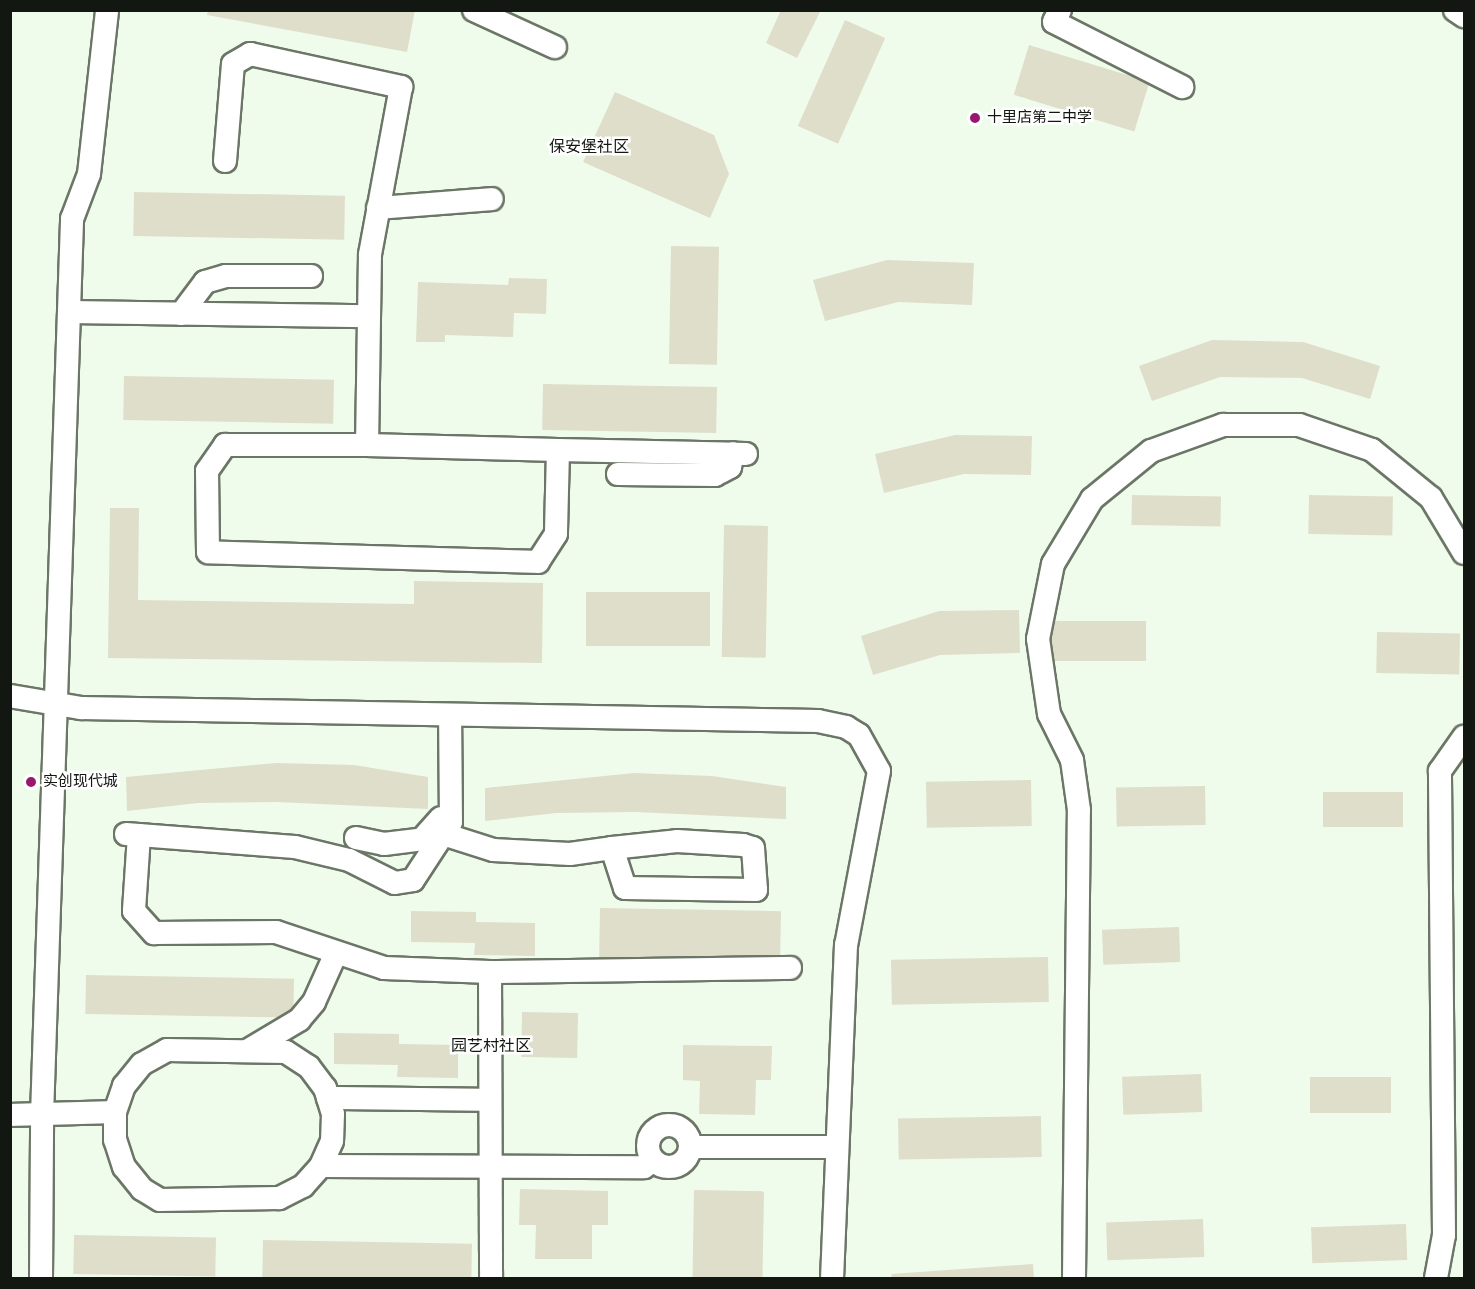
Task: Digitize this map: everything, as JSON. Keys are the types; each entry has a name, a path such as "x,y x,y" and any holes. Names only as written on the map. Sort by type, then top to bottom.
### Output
{"street":[{"path":"474,10 555,47"},
{"path":"1060,10 1054,22 1182,87"},
{"path":"1455,10 1464,16"},
{"path":"41,1278 42,1116 72,219 89,174 110,12"},
{"path":"225,161 233,64 250,54 401,87 370,255 367,446"},
{"path":"378,207 492,199"},
{"path":"181,314 205,282 226,276 311,276"},
{"path":"69,312 369,316"},
{"path":"1074,1278 1079,810 1072,760 1049,714 1038,639 1053,564 1092,499 1151,451 1223,425 1299,425 1372,450 1431,498 1464,553"},
{"path":"558,450 556,534 538,562 208,552 207,471 225,446 367,446 740,453 730,467 715,475 618,474"},
{"path":"10,696 81,708 818,721 846,727 869,746 879,771 877,798 846,945 832,1278"},
{"path":"450,715 448,811 452,822 413,880 395,884 349,860 295,848 132,834 134,911 154,933 276,932 384,968 490,972 790,968"},
{"path":"1436,1278 1444,1235 1440,771 1464,737"},
{"path":"356,838 384,844 422,839 448,811"},
{"path":"443,834 493,850 570,854 612,848 677,841 743,845 753,848 756,890 625,888 612,848"},
{"path":"248,1051 299,1020 314,1002 336,953"},
{"path":"490,972 491,1278"},
{"path":"167,1050 248,1051 286,1052 309,1067 328,1098 333,1114 332,1141 321,1166 303,1186 279,1198 159,1200 142,1189 124,1167 115,1140 115,1112 124,1086 142,1064 167,1050"},
{"path":"328,1098 490,1100"},
{"path":"10,1115 42,1116 115,1112"},
{"path":"653,1160 648,1145 662,1126 685,1131 690,1147"},
{"path":"690,1147 837,1147"},
{"path":"653,1160 676,1166 690,1147"},
{"path":"321,1166 491,1164 644,1167 653,1160"}],"building":[{"path":"208,10 415,10 407,52 207,15"},
{"path":"781,10 821,10 797,58 766,43"},
{"path":"845,20 885,38 838,144 798,126"},
{"path":"1029,45 1149,82 1134,132 1014,95"},
{"path":"615,92 714,135 729,174 710,218 583,162"},
{"path":"134,192 345,196 344,240 133,236"},
{"path":"671,246 719,247 717,365 669,364"},
{"path":"887,260 974,263 972,305 898,302 825,321 813,280"},
{"path":"509,278 547,279 546,314 514,313 513,337 445,335 445,342 416,342 418,282 508,285"},
{"path":"1212,340 1303,342 1380,366 1370,399 1302,378 1220,377 1152,401 1139,366"},
{"path":"124,376 334,380 333,424 123,420"},
{"path":"543,384 717,387 716,433 542,430"},
{"path":"955,435 1032,436 1031,475 964,474 884,493 875,454"},
{"path":"1132,495 1221,497 1220,527 1131,525"},
{"path":"1309,495 1393,496 1392,535 1308,534"},
{"path":"110,508 139,508 138,600 414,604 414,581 543,583 542,663 108,658"},
{"path":"724,525 768,526 766,658 722,657"},
{"path":"586,592 710,592 710,646 586,646"},
{"path":"1019,610 1020,653 940,655 873,675 861,636 939,611"},
{"path":"1052,621 1146,621 1146,661 1052,661"},
{"path":"1377,632 1460,633 1459,674 1376,673"},
{"path":"276,763 354,765 428,777 428,809 277,802 198,803 127,811 126,777"},
{"path":"634,773 712,776 786,787 786,819 635,812 556,813 485,821 485,788"},
{"path":"1031,780 1032,826 927,828 926,782"},
{"path":"1205,786 1206,825 1117,827 1116,788"},
{"path":"1323,792 1403,792 1403,827 1323,827"},
{"path":"600,908 781,911 780,960 599,957"},
{"path":"411,911 476,912 476,922 535,923 535,956 474,955 475,943 411,942"},
{"path":"1179,927 1180,962 1103,965 1102,930"},
{"path":"1048,957 1049,1002 892,1005 891,960"},
{"path":"86,975 294,979 293,1018 85,1014"},
{"path":"522,1012 578,1013 577,1058 521,1057"},
{"path":"334,1033 399,1034 399,1044 458,1045 458,1078 397,1077 398,1065 334,1064"},
{"path":"683,1045 772,1046 771,1080 756,1080 755,1115 699,1114 700,1081 683,1080"},
{"path":"1201,1074 1202,1112 1123,1115 1122,1077"},
{"path":"1310,1077 1391,1077 1391,1113 1310,1113"},
{"path":"1041,1116 1042,1157 899,1159 898,1118"},
{"path":"520,1189 608,1191 608,1225 592,1225 592,1259 535,1259 536,1225 519,1225"},
{"path":"694,1190 764,1191 762,1278 692,1278"},
{"path":"1203,1219 1204,1257 1107,1260 1106,1222"},
{"path":"1406,1224 1407,1260 1312,1263 1311,1227"},
{"path":"74,1235 216,1237 215,1276 73,1274"},
{"path":"263,1240 472,1244 471,1278 262,1277"},
{"path":"1033,1264 1034,1278 892,1278 891,1274"}],"place":[{"name":"十里店第二中学","path":"975,118"},
{"name":"实创现代城","path":"31,782"}],"district":[{"name":"保安堡社区","path":"589,147"},
{"name":"园艺村社区","path":"491,1046"}]}
